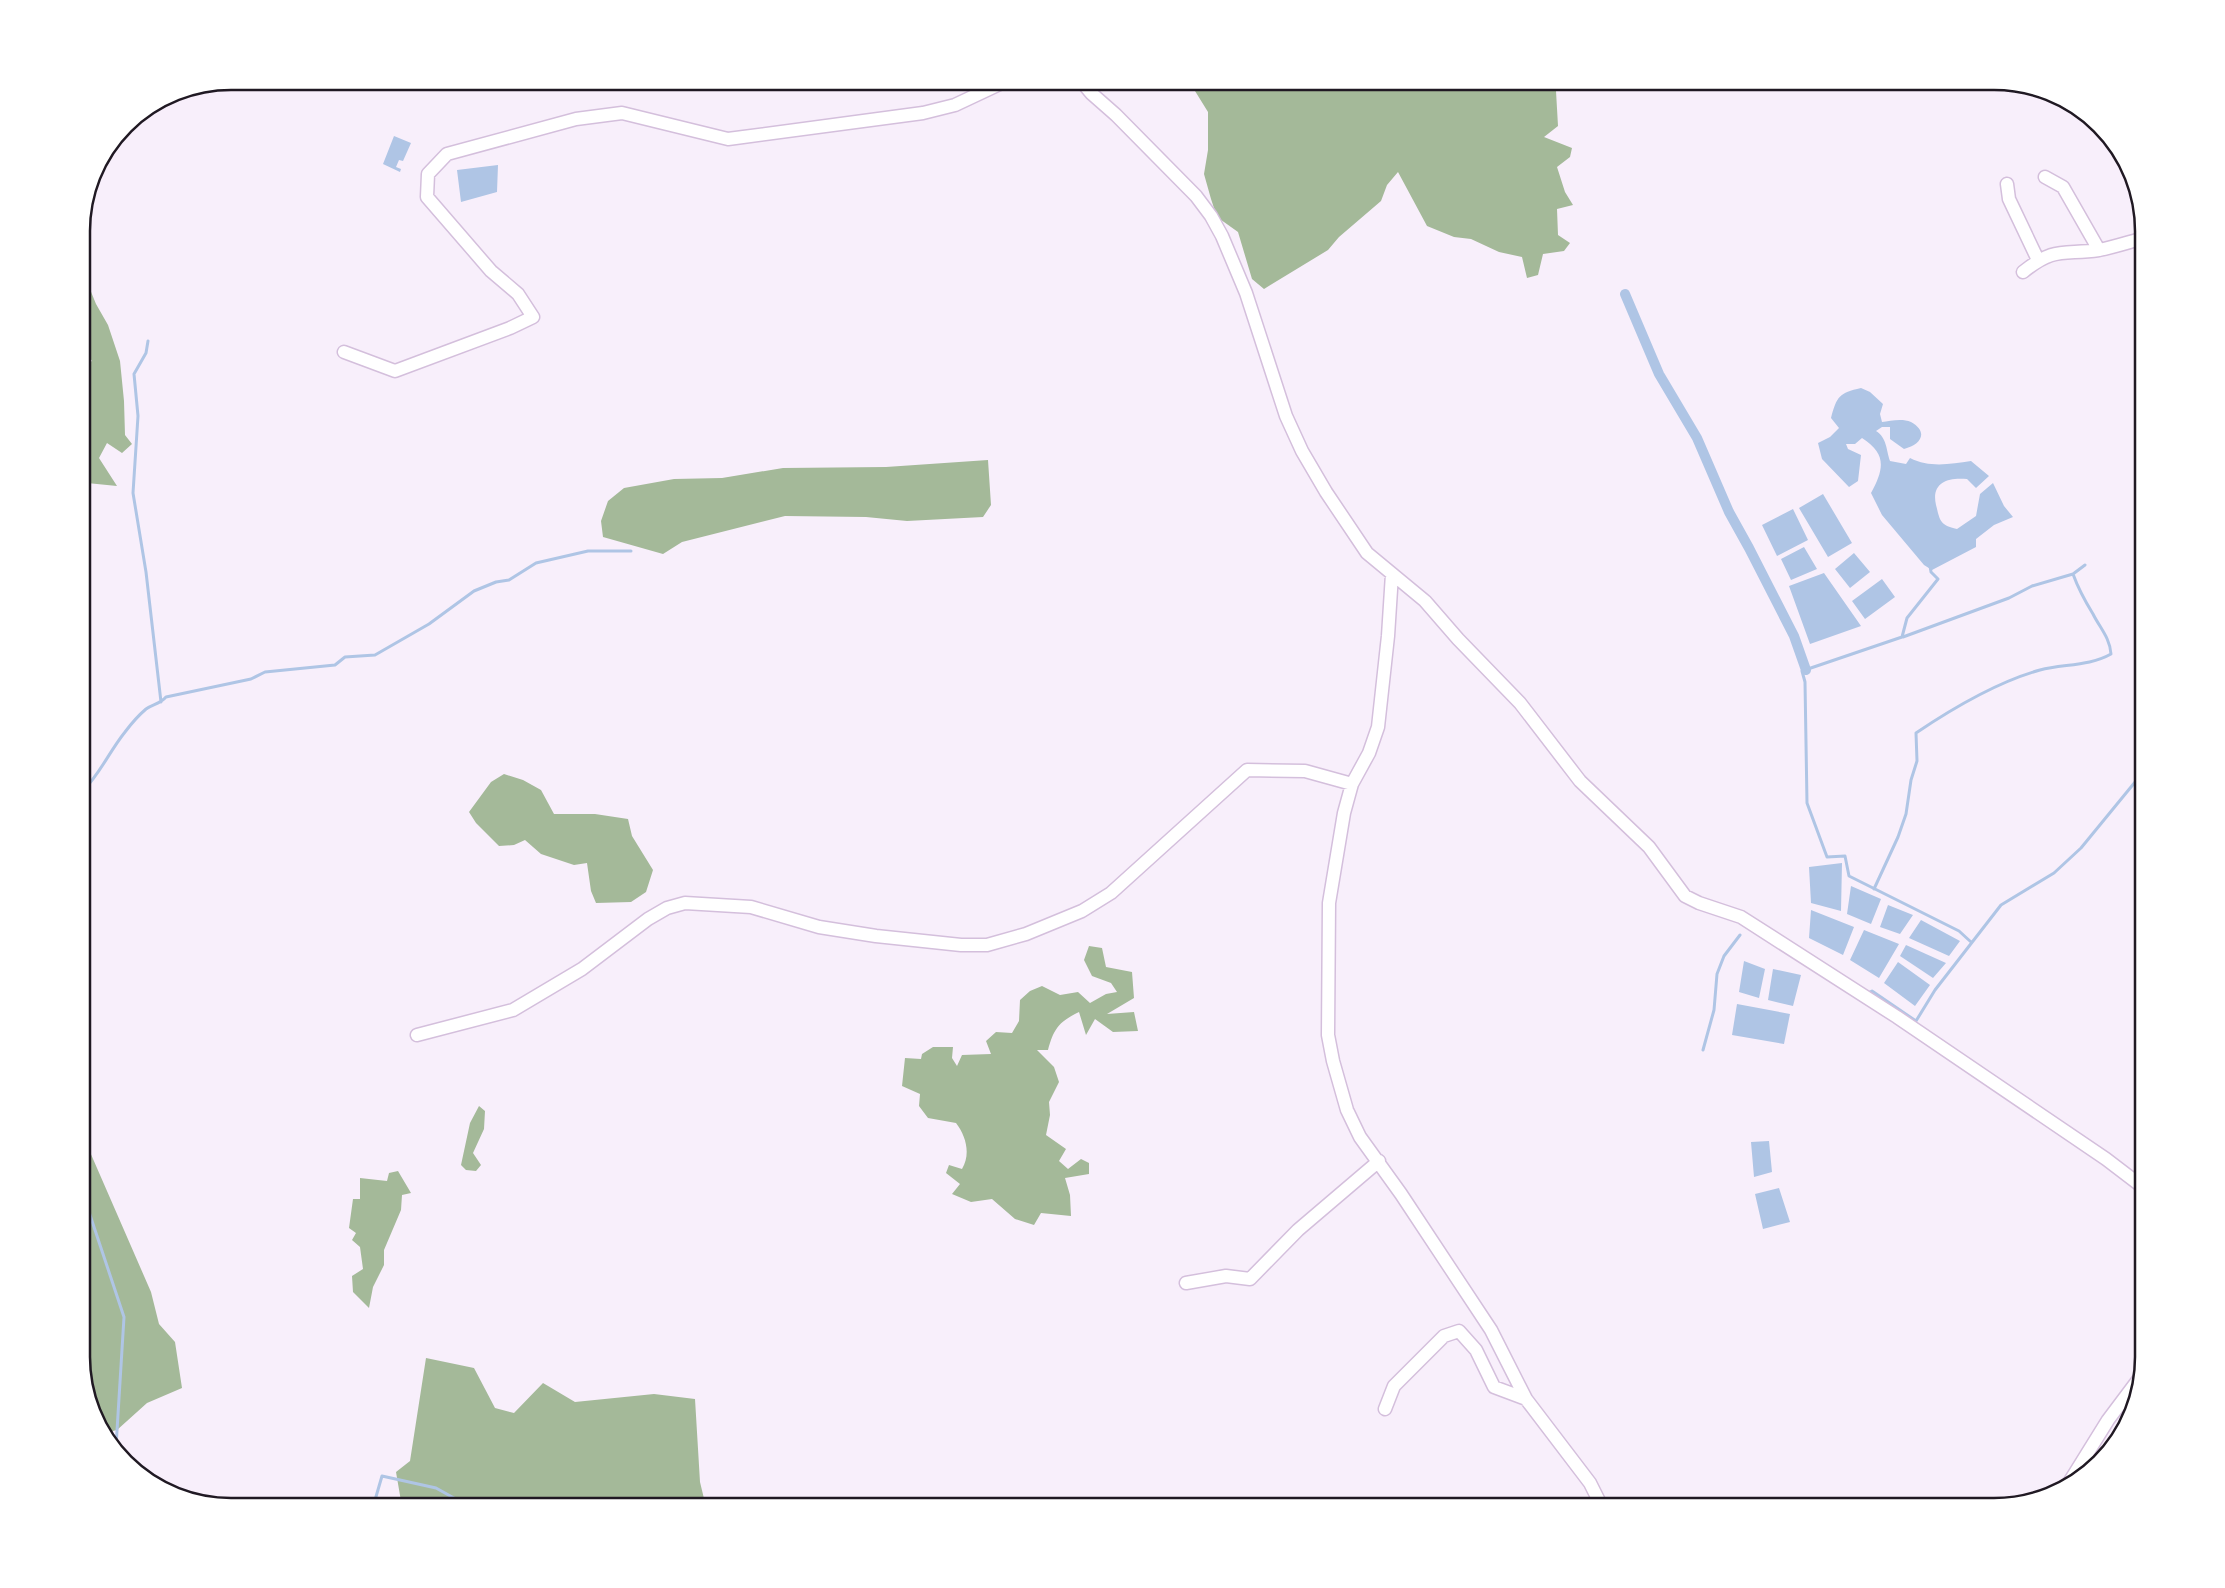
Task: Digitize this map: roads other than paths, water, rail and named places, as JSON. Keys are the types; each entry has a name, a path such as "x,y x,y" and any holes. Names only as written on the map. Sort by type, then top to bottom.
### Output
{"street":[{"path":"344,352 395,371 510,328 533,317 518,294 490,271 427,197 428,174 447,154 576,118 622,113 728,139 880,120 942,109 985,90"},
{"path":"1088,90 1116,115 1196,196 1211,216 1222,236 1246,293 1286,416 1302,450 1326,492 1367,553 1425,601 1458,639 1520,703 1580,781 1649,847 1685,896 1699,903 1741,916 1897,1017 2106,1159 2135,1181"},
{"path":"2045,177 2063,187 2099,250"},
{"path":"2007,184 2009,199 2038,260"},
{"path":"2023,272 2038,260 2060,251 2099,250 2135,240"},
{"path":"1392,574 1388,636 1378,726 1370,753 1352,784 1344,814 1329,903 1328,1035 1337,1079 1347,1110 1360,1137 1379,1161 1491,1330 1526,1399 1590,1483 1598,1498"},
{"path":"417,1036 512,1010 582,969 648,919 667,908 685,903 751,907 819,927 876,936 961,945 987,945 1051,925 1082,911 1111,893 1246,770 1305,771 1352,784"},
{"path":"1186,1283 1226,1276 1250,1279 1298,1230 1379,1161"},
{"path":"1385,1409 1394,1386 1444,1336 1459,1331 1476,1350 1494,1387 1526,1399"},
{"path":"2076,1471 2108,1420 2131,1389"}],"water":[{"path":"394,136 411,143 403,161 399,160 396,167 401,169 400,172 383,164"},
{"path":"498,165 497,192 461,202 457,170"},
{"path":"1861,388 1870,392 1883,404 1880,414 1882,422 1904,420 1911,422 1920,430 1921,438 1915,444 1904,449 1890,439 1890,427 1882,427 1876,431 1884,440 1890,461 1906,464 1910,458 1925,463 1940,464 1971,461 1989,476 1976,488 1967,479 1953,479 1942,483 1938,487 1935,497 1936,505 1941,521 1944,524 1957,529 1976,516 1980,494 1993,483 2004,506 2013,517 1994,525 1976,539 1976,547 1932,570 1924,565 1882,515 1871,493 1879,477 1881,462 1876,450 1862,438 1855,444 1846,444 1848,449 1861,455 1858,481 1849,487 1822,459 1818,443 1830,437 1839,428 1831,418 1837,400 1843,394"},
{"path":"1823,494 1852,543 1828,557 1799,508"},
{"path":"1793,509 1808,540 1777,556 1762,525"},
{"path":"1804,547 1817,569 1791,580 1781,559"},
{"path":"1854,553 1870,572 1850,588 1835,569"},
{"path":"1824,573 1861,626 1810,644 1789,586"},
{"path":"1882,579 1895,597 1865,619 1852,601"},
{"path":"1842,863 1841,911 1811,903 1809,867"},
{"path":"1851,886 1881,899 1871,924 1847,914"},
{"path":"1888,905 1913,915 1900,934 1880,927"},
{"path":"1811,910 1854,927 1843,955 1809,938"},
{"path":"1921,920 1960,941 1949,956 1909,938"},
{"path":"1864,930 1899,944 1879,978 1850,960"},
{"path":"1906,945 1946,963 1933,978 1900,956"},
{"path":"1744,961 1765,969 1759,998 1739,992"},
{"path":"1898,962 1930,985 1915,1006 1884,983"},
{"path":"1773,969 1801,975 1793,1006 1768,1000"},
{"path":"1737,1004 1790,1014 1784,1044 1732,1035"},
{"path":"1769,1141 1772,1172 1754,1177 1751,1142"},
{"path":"1779,1188 1790,1222 1763,1229 1755,1194"}],"waterway":[{"path":"1625,294 1659,374 1697,438 1729,512 1794,636 1806,670"},
{"path":"148,341 146,353 134,374 138,416 133,493 146,572 161,702"},
{"path":"90,783 132,723 146,709 166,697 251,679 265,672 335,665 345,657 375,655 429,624 474,591 496,582 509,580 536,563 588,551 631,551"},
{"path":"1903,637 2009,598 2032,586 2073,574 2085,565"},
{"path":"1930,566 1931,572 1938,579 1907,618 1902,637 1802,671 1805,682 1807,803 1827,857 1845,856 1849,876 1959,931 1971,942"},
{"path":"1874,889 1898,837 1906,814 1911,780 1917,761 1916,733 1960,705 2008,681 2040,670 2086,663 2111,654 2107,638 2084,599 2073,574"},
{"path":"1868,993 1872,991 1916,1021 1935,990 2001,905 2054,873 2081,848 2135,782"},
{"path":"1703,1050 1714,1010 1717,974 1724,956 1740,935"},
{"path":"90,1215 124,1317 116,1439"},
{"path":"376,1498 382,1476 436,1488 454,1498"}]}
